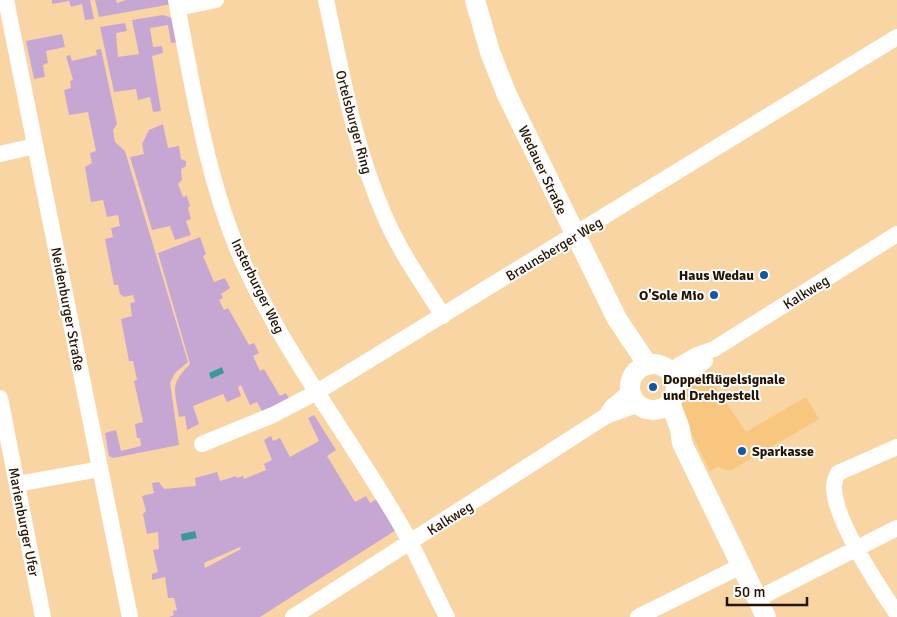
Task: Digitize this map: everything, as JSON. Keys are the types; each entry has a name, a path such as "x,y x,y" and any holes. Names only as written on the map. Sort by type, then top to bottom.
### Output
{"main road":[{"name":"Wedauer Straße","path":"476,0 490,52 507,96 575,236 626,334 634,342 642,368"},
{"path":"648,402 675,393 672,376 659,366 642,368 630,381 648,402 670,436 682,443 761,608"}],"street":[{"name":"Neidenburger Straße","path":"6,0 130,617"},
{"path":"177,4 216,0"},
{"name":"Ortelsburger Ring","path":"326,0 349,114 368,178 403,252 443,316"},
{"name":"Insterburger Weg","path":"177,4 210,165 222,207 242,259 271,317 410,544 447,617"},
{"name":"Braunsberger Weg","path":"202,444 273,415 317,392 575,236 844,67 897,37"},
{"path":"0,154 35,146"},
{"name":"Kalkweg","path":"672,376 706,360 714,349 897,234"},
{"name":"Marienburger Ufer","path":"0,398 43,617"},
{"name":"Kalkweg","path":"293,617 410,544 606,416 612,407 648,402"},
{"path":"897,447 838,473 833,485 835,501 856,548 897,614"},
{"path":"17,484 100,469"},
{"path":"761,608 856,548 897,528"},
{"path":"638,617 741,566"}],"shaded area":[{"path":"52,0 90,0 94,19 85,20 82,4 71,7 69,1 52,4"},
{"path":"95,0 116,0 117,3 126,0 171,0 172,4 99,17"},
{"path":"163,15 172,18 178,42 171,43 168,25 150,28 153,47 162,46 163,53 152,56 161,111 153,112 150,97 138,100 136,89 114,92 100,27 125,23 127,31 116,33 118,57 139,54 132,20"},
{"path":"62,34 65,47 46,51 48,63 43,65 45,77 34,79 26,41"},
{"path":"101,49 117,124 113,130 115,142 125,151 188,362 175,373 170,383 179,445 113,458 109,456 105,433 116,430 121,451 141,446 140,438 137,438 135,424 143,422 134,381 137,380 133,361 129,361 121,319 132,316 130,303 135,302 133,295 124,297 120,294 118,285 114,285 105,239 113,237 111,228 120,226 118,215 107,217 103,200 91,202 85,167 92,163 90,153 96,151 88,112 69,115 64,90 71,88 70,81 73,80 66,56 70,55 72,61 97,55 96,50"},
{"path":"163,124 168,148 179,146 181,159 186,161 186,166 181,169 182,180 178,184 183,197 187,196 190,206 188,208 191,219 186,221 191,235 175,240 170,226 152,230 130,157 144,154 142,144 149,130"},
{"path":"200,237 206,254 203,256 214,282 225,278 230,288 221,294 223,298 219,300 224,310 228,308 249,345 254,343 259,353 253,356 260,371 264,369 280,396 286,393 290,400 263,413 257,402 250,405 241,385 238,387 241,396 227,402 223,394 193,406 199,424 187,430 185,416 179,417 175,388 179,377 190,364 158,253"},
{"path":"707,374 746,432 806,397 819,419 730,471 718,467 710,471 680,410 679,402 681,392"},
{"path":"314,415 336,450 327,456 355,502 366,496 370,503 377,499 396,530 260,617 169,617 174,615 173,611 177,610 174,598 168,598 165,577 152,580 152,574 158,572 153,550 159,549 158,532 147,534 143,514 146,511 142,496 154,493 152,483 159,482 164,489 196,486 195,478 217,472 220,481 236,476 237,478 243,476 244,479 266,470 264,464 272,460 264,440 271,436 273,441 280,438 290,457 319,441 308,418","holes":["240,547 241,549 205,568 204,563"]}],"water":[{"path":"222,367 224,373 211,379 209,373"},
{"path":"195,531 197,538 182,541 181,534"}],"place":[{"name":"Haus Wedau","path":"764,275"},
{"name":"O'Sole Mio","path":"714,295"},
{"name":"Doppelflügelsignale und Drehgestell","path":"653,387"},
{"name":"Sparkasse","path":"742,451"}]}
